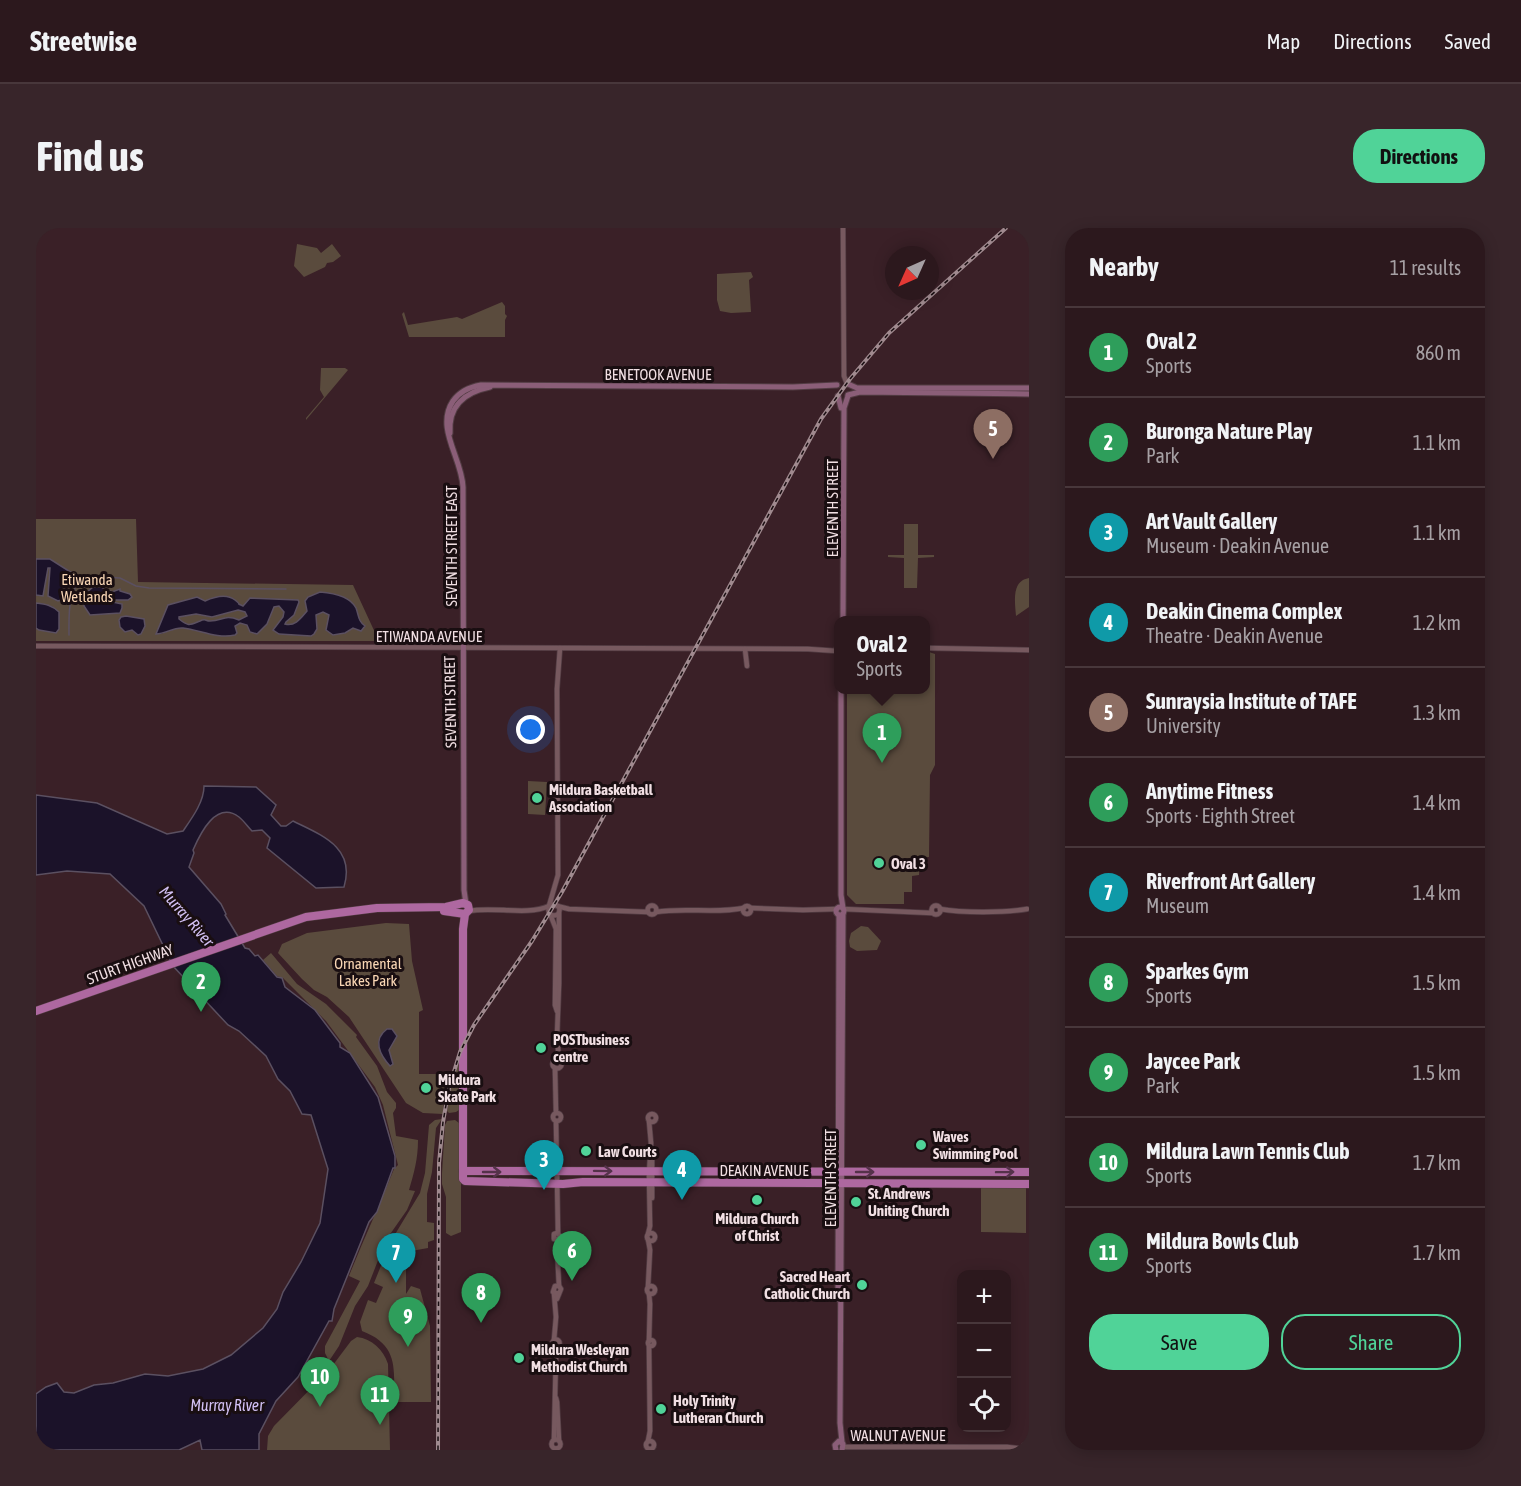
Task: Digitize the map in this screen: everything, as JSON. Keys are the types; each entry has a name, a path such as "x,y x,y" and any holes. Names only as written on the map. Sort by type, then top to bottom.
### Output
{"highway":[{"name":"STURT HIGHWAY","path":"36,1011 298,920 320,915 372,910 446,911 463,909"},
{"name":"SEVENTH STREET","path":"463,909 463,1175"},
{"name":"DEAKIN AVENUE","path":"463,1175 556,1170 1029,1172"},
{"name":"DEAKIN AVENUE","path":"463,1175 478,1182 1029,1184"}],"main road":[{"path":"888,390 859,392 843,398 837,395 835,389 842,382 856,388 888,390 1029,393"},
{"name":"BENETOOK AVENUE","path":"458,399 475,390 497,386 819,387 838,384"},
{"path":"848,384 850,390 848,395"},
{"name":"BENETOOK AVENUE","path":"819,387 837,395"},
{"path":"1012,391 1029,388"},
{"name":"ELEVENTH STREET","path":"837,395 841,409 842,616"},
{"name":"ELEVENTH STREET","path":"842,616 844,406 848,395"},
{"name":"SEVENTH STREET EAST","path":"458,399 450,422 453,446 463,480 462,648"},
{"name":"SEVENTH STREET","path":"462,648 460,656 463,909"},
{"name":"ELEVENTH STREET","path":"840,1446 841,694"}],"street":[{"path":"843,228 844,377 848,384"},
{"path":"838,384 841,377 843,241"},
{"name":"ETIWANDA AVENUE","path":"36,646 834,648"},
{"path":"557,933 549,906 557,878 558,855 558,648"},
{"path":"930,648 1029,650"},
{"path":"553,894 559,913 555,1005 557,1060 553,1064 557,1070 556,1113 561,1117 556,1121 556,1233 560,1237 556,1240 556,1286 561,1289 556,1294 556,1441 560,1445 556,1449"},
{"path":"463,909 538,909 557,906 569,909 648,910 651,905 656,910 744,910 747,906 751,910 917,911 932,910 936,906 940,911 1028,911"},
{"path":"538,909 555,916 569,909"},
{"path":"650,1449 654,1445 650,1441 650,1304 651,1294 655,1290 650,1287 652,1121"},
{"name":"WALNUT AVENUE","path":"840,1446 1027,1446"}],"green space":[{"path":"297,244 317,248 321,253 332,244 341,256 304,277 294,266"},
{"path":"751,272 753,277 749,280 751,312 720,311 717,300 717,274"},
{"path":"502,302 507,316 505,337 409,337 402,314 404,312 408,325 457,317 462,319"},
{"path":"321,368 348,370 306,420 324,397 320,390"},
{"name":"Etiwanda Wetlands","path":"36,519 136,519 138,582 353,585 378,639 376,641 36,641"},
{"path":"904,524 918,524 918,555 934,555 934,557 918,558 917,588 904,588 904,558 888,557 888,555 904,555"},
{"path":"1029,578 1029,607 1016,616 1015,593 1019,583"},
{"path":"930,652 935,654 935,765 930,775 929,857 923,857 923,860 920,860 919,875 912,876 912,892 904,892 904,904 856,904 847,895 847,694 930,694"},
{"name":"Mildura Basketball Association","path":"528,781 547,782 545,815 528,814"},
{"name":"Ornamental Lakes Park","path":"386,923 409,924 412,961 423,1010 419,1012 419,1074 437,1074 445,1081 443,1114 423,1113 406,1103 349,1017 327,997 314,990 278,953 282,944 307,933"},
{"path":"861,926 868,927 881,941 877,950 857,951 850,947 851,933"},
{"path":"271,953 297,984 326,1004 357,1035 356,1037 377,1066 387,1092 396,1103 393,1113 396,1136 418,1140 409,1190 415,1191 407,1210 386,1240 368,1286 355,1306 339,1346 329,1361 325,1353 325,1346 360,1281 349,1276 394,1169 398,1165 383,1105 375,1087 326,1021 263,960"},
{"path":"459,1059 459,1110 449,1113 447,1111 451,1085"},
{"path":"442,1119 436,1128 432,1172 427,1194 427,1222 434,1223 434,1240 428,1242 428,1248 406,1252 406,1294 411,1286 420,1289 430,1326 431,1402 394,1402 392,1359 383,1343 362,1331 360,1322 368,1300 376,1303 383,1287 374,1283 391,1241 420,1193 425,1173 429,1125 435,1120"},
{"path":"455,1120 459,1123 461,1135 461,1232 451,1236 446,1233 446,1197 442,1184 442,1173 445,1125 447,1121"},
{"path":"981,1187 1026,1187 1026,1233 981,1232"},
{"path":"357,1337 376,1346 388,1364 390,1450 267,1450 268,1436 274,1426 330,1369 351,1341"}],"water":[{"path":"36,559 50,559 72,573 64,586 61,600 58,601 48,596 50,568 48,568 43,596 36,595"},
{"path":"93,587 101,587 112,592 120,589 132,597 128,600 112,600 112,602 122,604 120,613 90,615 84,606 85,594"},
{"path":"320,592 345,598 356,608 365,626 361,631 353,628 345,633 333,635 326,630 329,615 323,612 316,615 317,629 311,636 279,634 273,630 283,617 284,612 279,606 274,607 267,624 257,634 250,632 247,625 240,623 235,626 237,633 228,636 183,628 156,634 168,605 197,597 205,601 224,596 243,606 250,598 298,600 294,615 285,624 289,625 298,621 307,611 305,601 308,597","holes":["238,610 245,612 247,616 239,620 224,618 190,624 179,619 179,617 196,614 212,617"]},
{"path":"36,603 48,605 59,612 59,629 56,633 36,628"},
{"path":"126,616 144,619 145,626 141,634 138,635 132,630 125,632 120,627 119,620"},
{"name":"Murray River","path":"204,786 256,787 276,805 271,815 281,826 286,826 293,821 325,837 341,852 346,873 344,887 316,888 267,848 270,838 262,830 252,831 239,817 231,813 223,813 210,821 205,828 193,850 189,867 221,904 245,948 255,956 258,955 277,977 282,978 285,987 315,1010 340,1043 340,1047 350,1053 378,1097 395,1156 395,1168 393,1168 377,1212 369,1222 334,1309 332,1321 329,1321 298,1377 276,1401 259,1434 259,1450 202,1450 200,1440 179,1450 36,1450 36,1394 46,1387 57,1383 64,1392 74,1393 94,1385 113,1383 145,1374 168,1376 203,1369 231,1355 263,1328 277,1309 283,1292 320,1223 328,1169 311,1115 302,1114 290,1091 278,1079 266,1056 239,1031 228,1025 173,966 144,906 110,874 67,871 36,875 36,795 97,803 167,834 183,831 200,804"},
{"path":"387,1029 392,1029 397,1036 389,1050 393,1064 390,1066 379,1047 382,1033"}],"waterway":[{"path":"69,635 72,595 79,581 85,576 120,578 136,586 149,588 286,589"}],"railway":[{"path":"438,1450 439,1163 449,1088 460,1052 474,1025 532,941 562,892 821,419 850,379 889,333 1006,228"}],"place":[{"name":"Sunraysia Institute of TAFE","path":"993,459"},
{"name":"Oval 2","path":"882,763"},
{"name":"Mildura Basketball Association","path":"537,798"},
{"name":"Oval 3","path":"879,863"},
{"name":"Buronga Nature Play","path":"201,1012"},
{"name":"POSTbusiness centre","path":"541,1048"},
{"name":"Mildura Skate Park","path":"426,1088"},
{"name":"Waves Swimming Pool","path":"921,1145"},
{"name":"Law Courts","path":"586,1151"},
{"name":"Art Vault Gallery","path":"544,1190"},
{"name":"Deakin Cinema Complex","path":"682,1200"},
{"name":"Mildura Church of Christ","path":"757,1200"},
{"name":"St. Andrews Uniting Church","path":"856,1202"},
{"name":"Anytime Fitness","path":"572,1281"},
{"name":"Riverfront Art Gallery","path":"396,1283"},
{"name":"Sacred Heart Catholic Church","path":"862,1285"},
{"name":"Sparkes Gym","path":"481,1323"},
{"name":"Jaycee Park","path":"408,1347"},
{"name":"Mildura Wesleyan Methodist Church","path":"519,1358"},
{"name":"Mildura Lawn Tennis Club","path":"320,1407"},
{"name":"Holy Trinity Lutheran Church","path":"661,1409"},
{"name":"Mildura Bowls Club","path":"380,1425"}]}
